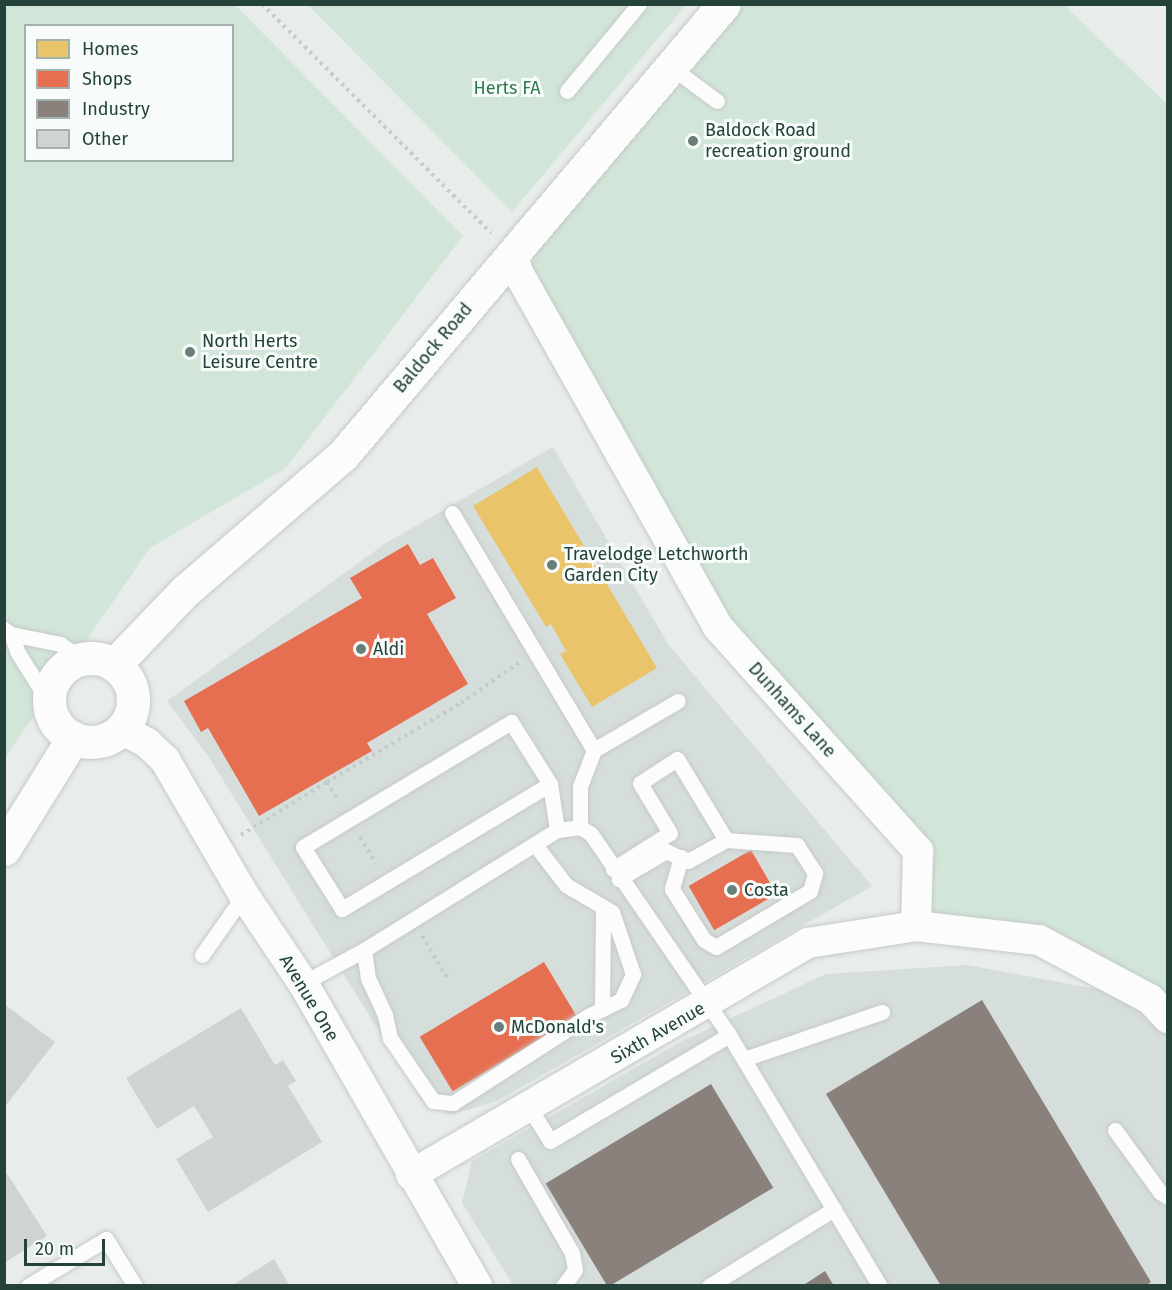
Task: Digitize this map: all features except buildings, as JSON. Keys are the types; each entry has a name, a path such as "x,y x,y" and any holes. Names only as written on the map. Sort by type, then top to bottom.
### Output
{"main road":[{"name":"Baldock Road","path":"114,665 185,591 343,455 724,4"},
{"path":"81,658 104,660 114,665 131,688 129,717 121,729 98,741 73,738 56,722 48,701 57,674 81,658"},
{"path":"4,849 73,738"}],"street":[{"name":"Dunhams Lane","path":"512,254 525,284 717,626 918,851 916,926"},
{"name":"Avenue One","path":"121,729 147,743 165,760 244,895 303,983 411,1175 477,1286"},
{"name":"Sixth Avenue","path":"411,1175 708,1005 808,943 916,926"},
{"path":"916,926 1039,940 1150,999 1167,1018"}],"lane":[{"path":"567,91 639,4"},
{"path":"671,67 717,101"},
{"path":"452,513 594,750"},
{"path":"8,632 60,644 81,658"},
{"path":"8,632 18,653 48,701"},
{"path":"580,827 580,786 594,750 678,702"},
{"path":"550,784 342,909 303,847 512,722 550,784 557,830"},
{"path":"616,874 670,833 640,783 677,759 726,840"},
{"path":"303,983 364,950 536,846 557,830 580,827 591,834 616,874 729,1035 880,1286"},
{"path":"616,874 666,850 688,861 726,840 796,844 815,873 810,891 716,947 704,940 672,889 681,858"},
{"path":"364,950 368,978 385,1015 390,1038 433,1101 453,1103 602,1009 621,1000 633,974 612,912 566,885 536,846"},
{"path":"202,955 244,895"},
{"path":"602,1009 603,907"},
{"path":"744,1059 882,1011"},
{"path":"529,1107 550,1141 729,1035"},
{"path":"1115,1130 1160,1192 1167,1197"},
{"path":"518,1159 572,1252 575,1270 563,1286"},
{"path":"709,1286 834,1209"},
{"path":"28,1286 105,1239 135,1286"}],"path":[{"path":"262,4 512,254"},
{"path":"217,849 461,703 537,652"},
{"path":"327,782 387,882"},
{"path":"413,920 448,979"}],"shaded area":[{"path":"553,447 668,644 872,886 497,1101 450,1115 421,1099 208,756 167,701 386,543"},
{"path":"967,965 1150,999 1167,1018 1167,1285 513,1285 462,1203 472,1161 684,1040 826,974"}],"green space":[{"name":"North Herts Leisure Centre","path":"5,5 235,5 463,236 286,468 150,548 5,758"},
{"name":"Herts FA","path":"308,5 686,5 512,212"},
{"path":"734,5 1064,5 1167,104 1167,1018 1039,940 916,926 917,851 717,626 519,274"}],"place":[{"name":"Baldock Road recreation ground","path":"693,141"},
{"name":"North Herts Leisure Centre","path":"190,352"},
{"name":"Travelodge Letchworth Garden City","path":"552,565"},
{"name":"Aldi","path":"361,649"},
{"name":"Costa","path":"732,890"},
{"name":"McDonald's","path":"499,1027"}]}
